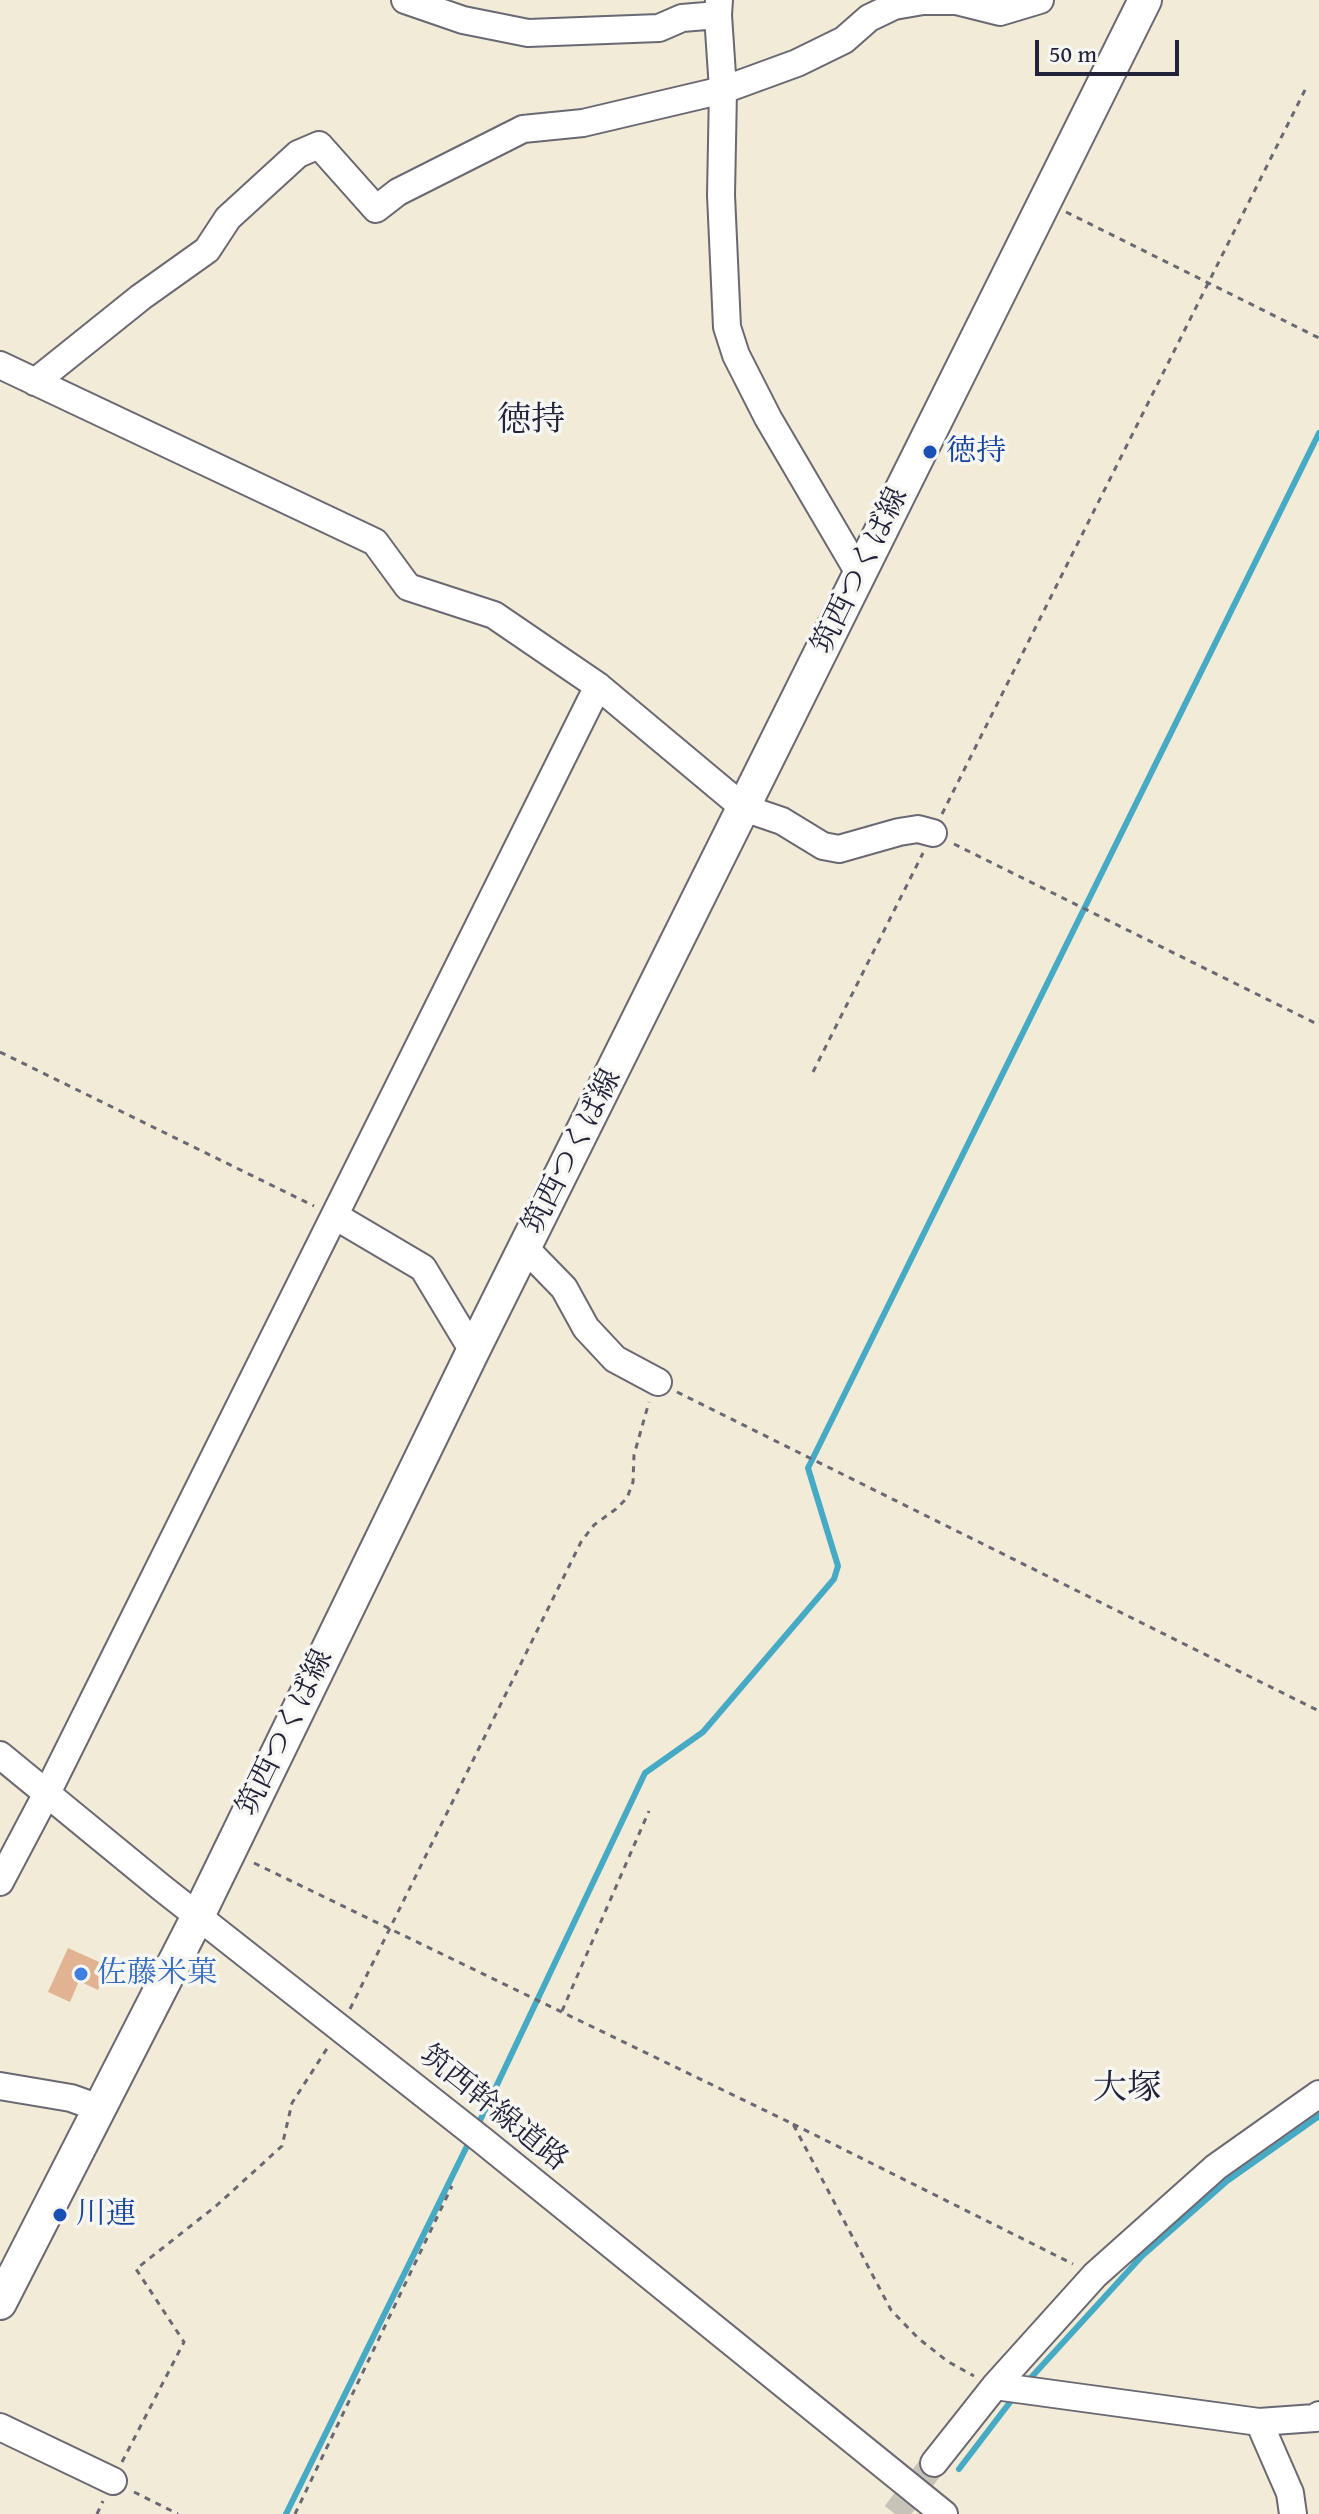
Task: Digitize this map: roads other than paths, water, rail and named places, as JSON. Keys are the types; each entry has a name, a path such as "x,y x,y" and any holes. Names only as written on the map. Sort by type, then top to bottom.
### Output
{"main road":[{"name":"筑西つくば線","path":"0,2303 198,1916 473,1351 1145,0"}],"street":[{"path":"405,0 463,20 528,33 659,28 718,7 723,90 721,195 727,327 736,355 768,418 859,573"},
{"path":"35,382 141,297 207,250 228,218 298,154 319,145 376,209 398,192 523,129 583,123 723,90 797,63 844,40 869,18 894,6 923,1 956,1 1000,12 1040,0"},
{"path":"0,365 375,542 408,587 494,615 598,686 744,808 782,821 823,846 839,849 899,832 918,829 933,833"},
{"path":"0,1882 598,686"},
{"path":"335,1216 423,1268 473,1351"},
{"path":"525,1248 564,1288 586,1328 615,1359 658,1382"},
{"name":"筑西幹線道路","path":"0,1755 944,2514"},
{"path":"0,2086 71,2098 99,2108"},
{"path":"934,2463 995,2386 1095,2275 1216,2167 1319,2094"},
{"path":"995,2386 1259,2422 1315,2418 1319,2415"},
{"path":"1259,2422 1290,2493 1293,2514"},
{"path":"0,2427 113,2481"}],"waterway":[{"path":"476,2129 645,1773 703,1732 834,1579 838,1566 808,1468 1319,433"},
{"path":"1027,2382 1142,2256 1227,2181 1319,2116"},
{"path":"286,2514 471,2138"},
{"path":"959,2469 1014,2397"}],"tunnel":[{"path":"895,2514 934,2463"}],"place":[{"name":"徳持","path":"930,452"},
{"name":"佐藤米菓","path":"81,1974"},
{"name":"川連","path":"60,2215"}],"district":[{"name":"徳持","path":"531,421"},
{"name":"大塚","path":"1127,2089"}]}
